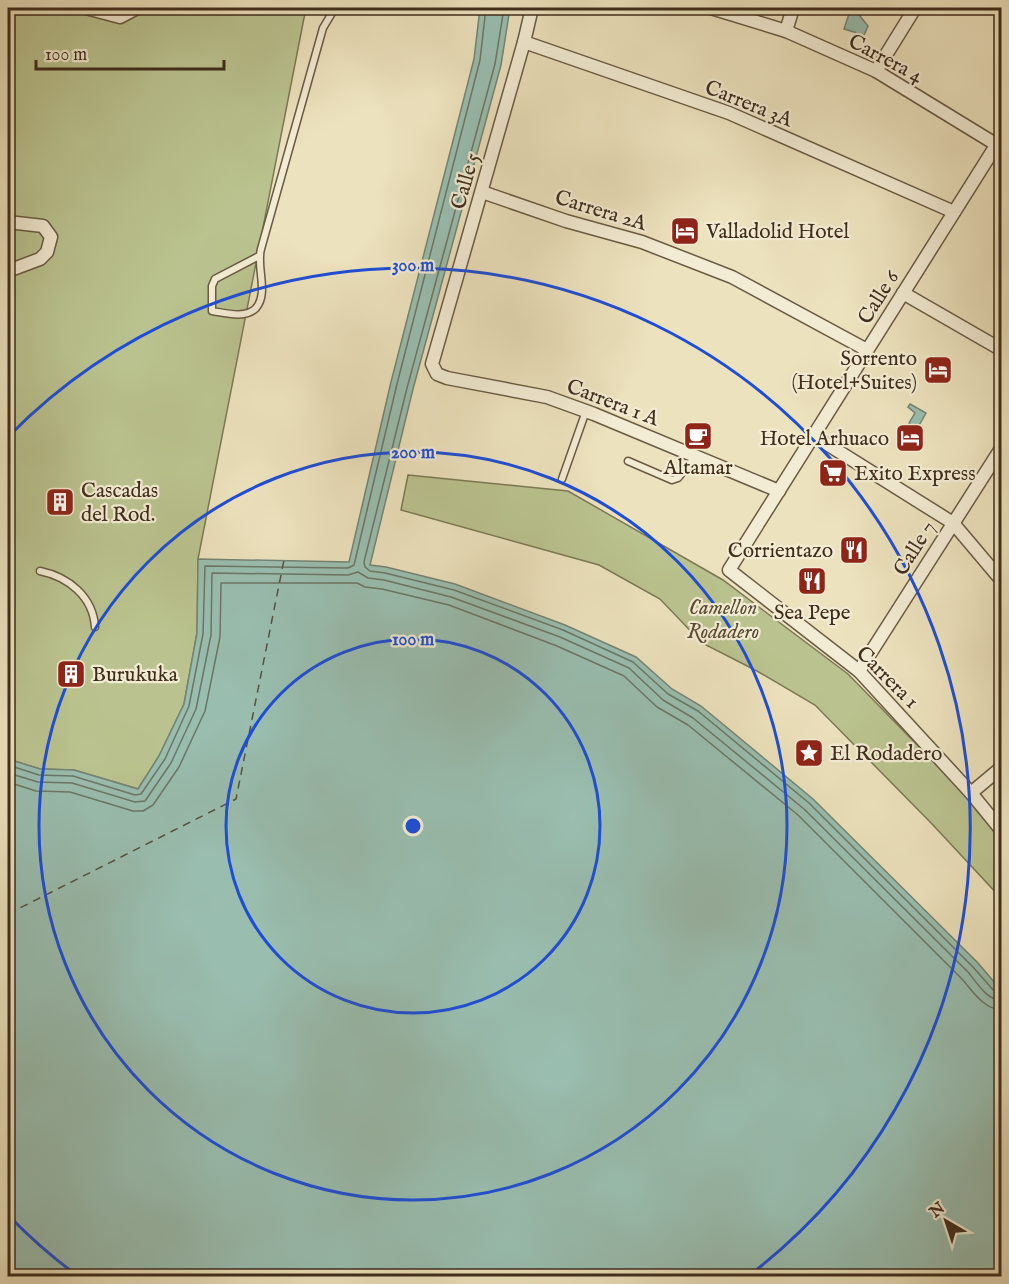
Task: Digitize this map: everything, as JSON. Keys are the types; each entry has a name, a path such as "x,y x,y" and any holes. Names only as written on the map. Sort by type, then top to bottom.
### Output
{"street":[{"path":"86,8 120,17 137,8"},
{"name":"Calle 5","path":"432,364 525,42 532,8"},
{"name":"Carrera 4","path":"711,8 786,31 876,71 1000,143"},
{"path":"786,31 793,8"},
{"path":"876,71 915,8"},
{"name":"Carrera 3A","path":"525,42 729,113 954,212"},
{"name":"Calle 6","path":"729,570 954,212 1000,143"},
{"name":"Carrera 2A","path":"482,192 566,221 642,242 732,277 867,350"},
{"path":"8,222 43,226 51,237 47,252 40,259 8,271"},
{"path":"903,293 1002,350"},
{"name":"Carrera 1 A","path":"432,364 437,374 447,378 548,397 779,491"},
{"path":"814,436 953,523 1002,581"},
{"name":"Calle 7","path":"859,671 1002,447"},
{"name":"Carrera 1","path":"729,570 859,671 971,793 1002,831"},
{"path":"971,793 1002,767"}],"lane":[{"path":"260,256 215,279 212,285 212,311 241,315 255,309 261,296 260,256 323,27 335,8"},
{"path":"562,479 586,411"},
{"path":"628,461 672,480 678,478 696,456"},
{"path":"40,572 57,575 79,591 94,613 95,627"}],"green space":[{"path":"8,8 306,8 198,559 197,633 184,704 159,756 138,789 74,770 40,769 8,759"},
{"name":"Camellon Rodadero","path":"408,475 568,491 723,580 848,674 966,795 1001,839 1001,898 815,705 757,671 702,643 660,599 599,565 401,510"}],"water":[{"path":"480,8 510,8 501,65 413,389 370,565 455,584 565,625 636,657 672,689 701,706 813,799 978,963 1001,990 1001,1276 8,1276 8,759 40,769 74,770 138,789 159,756 184,704 197,633 198,559 349,562 391,382 474,59"},
{"path":"851,8 862,8 860,16 868,26 864,35 844,29"},
{"path":"910,404 926,413 917,429 909,423 915,413 908,407"}],"ferry route":[{"path":"8,914 236,799 284,560"}],"place":[{"name":"Valladolid Hotel","path":"685,231"},
{"name":"Sorrento (Hotel+Suites)","path":"938,370"},
{"name":"Altamar","path":"698,436"},
{"name":"Hotel Arhuaco","path":"910,438"},
{"name":"Exito Express","path":"833,473"},
{"name":"Cascadas del Rod.","path":"60,502"},
{"name":"Corrientazo","path":"854,550"},
{"name":"Sea Pepe","path":"812,581"},
{"name":"Burukuka","path":"71,674"},
{"name":"El Rodadero","path":"809,753"}]}
